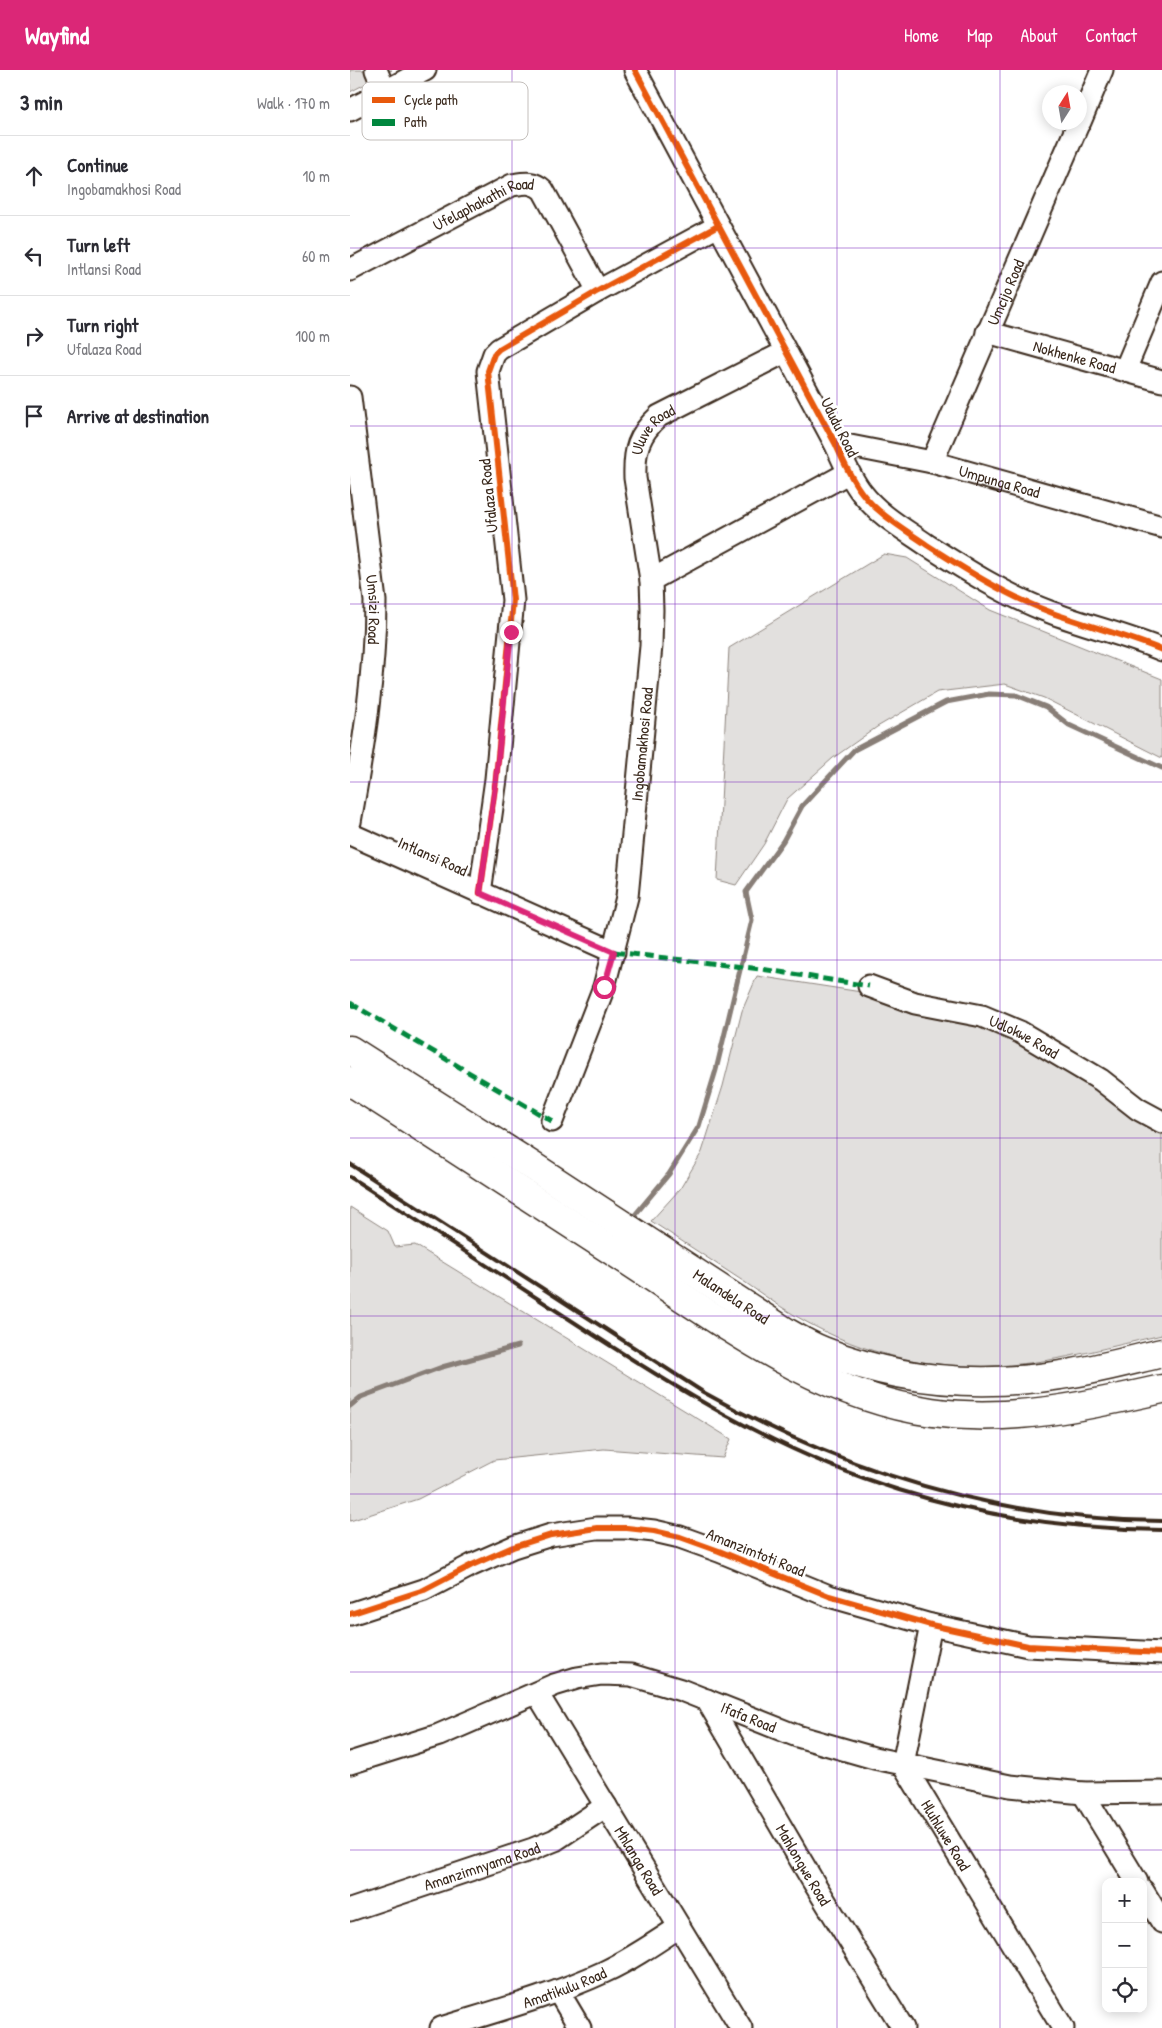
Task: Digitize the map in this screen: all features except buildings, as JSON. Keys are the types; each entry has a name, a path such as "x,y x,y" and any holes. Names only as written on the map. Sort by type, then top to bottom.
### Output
{"main road":[{"name":"Malandela Road","path":"350,1050 537,1169 786,1332 822,1351 868,1366 912,1376 949,1381 985,1382 1020,1380 1073,1373 1162,1353"},
{"name":"Malandela Road","path":"350,1081 772,1354 854,1393 932,1412 990,1415 1069,1409 1162,1389"}],"street":[{"path":"376,70 381,82"},
{"path":"402,82 425,70"},
{"name":"Ududu Road","path":"635,70 835,443 848,473 876,509 962,568 1049,612 1138,640 1162,650"},
{"name":"Umcijo Road","path":"1087,104 1102,70"},
{"path":"350,110 362,103"},
{"name":"Umcijo Road","path":"932,462 1075,130"},
{"name":"Ufelaphakathi Road","path":"350,270 512,185 530,183 537,185 543,190 598,291"},
{"name":"Ufalaza Road","path":"480,893 497,769 513,600 488,371 494,354 499,349 598,291 718,226"},
{"path":"1125,370 1162,282"},
{"name":"Nokhenke Road","path":"987,332 1162,381"},
{"name":"Uluve Road","path":"651,580 635,478 634,464 640,438 648,426 660,416 785,352"},
{"name":"Umsizi Road","path":"350,397 375,602 375,632 364,745 350,822"},
{"name":"Umpunga Road","path":"835,443 932,462 1162,527"},
{"path":"651,580 848,473"},
{"name":"Ingobamakhosi Road","path":"552,1122 604,987 627,897 651,646 651,580"},
{"name":"Intlansi Road","path":"350,834 614,952"},
{"name":"Udlokwe Road","path":"869,986 904,1000 982,1016 1020,1032 1094,1075 1138,1109 1162,1122"},
{"name":"Amanzimtoti Road","path":"350,1614 424,1590 472,1565 551,1535 597,1528 627,1528 654,1531 719,1550 829,1596 931,1625 1028,1646 1162,1653"},
{"path":"903,1764 931,1625"},
{"name":"Ifafa Road","path":"350,1763 439,1735 577,1678 602,1674 631,1675 655,1681 707,1700 797,1736 874,1758 1010,1786 1083,1793 1162,1792"},
{"name":"Mhlanga Road","path":"537,1693 741,2028"},
{"name":"Mahlongwe Road","path":"707,1700 903,2028"},
{"name":"Hluhluwe Road","path":"903,1764 1063,2028"},
{"path":"1083,1793 1135,1878"},
{"name":"Amanzimnyama Road","path":"350,1910 533,1849 555,1840 606,1806"},
{"path":"1147,1898 1162,1922"},
{"name":"Amatikulu Road","path":"441,2028 558,1991 628,1960 679,1927"},
{"path":"558,1991 580,2028"}],"shaded area":[{"path":"350,70 392,70 369,82 362,82 362,86 350,92"},
{"path":"884,554 907,558 990,610 1162,679 1162,758 1044,698 1005,684 937,692 877,727 833,758 787,799 764,844 736,885 717,880 729,648"},
{"path":"757,976 868,993 974,1022 1019,1040 1162,1129 1162,1335 1067,1357 1010,1365 960,1366 910,1360 862,1347 838,1338 807,1322 651,1221 680,1189 702,1152 723,1086 742,1011"},
{"path":"350,1207 388,1231 395,1247 415,1245 731,1439 723,1458 604,1449 494,1460 418,1499 350,1521"}],"waterway":[{"path":"634,1216 669,1174 699,1126 716,1070 752,920 746,892 783,841 802,806 854,750 946,702 989,694 1016,695 1046,707 1069,725 1162,768"},
{"path":"350,1406 361,1397 442,1367 518,1346"}],"railway":[{"path":"350,1164 703,1392 812,1446 868,1468 925,1486 983,1501 1041,1512 1101,1518 1162,1521"},
{"path":"350,1177 643,1367 766,1436 809,1456 899,1490 963,1508 1062,1524 1162,1530"}],"marked path":[{"path":"614,952 761,969 869,986"},
{"path":"350,1003 552,1121"}],"cycle path":[{"path":"635,70 835,443 850,475 869,501 892,521 927,545 1002,590 1034,606 1162,650"},
{"path":"480,893 496,779 513,600 488,371 494,354 499,349 598,291 718,226"},
{"path":"350,1614 424,1590 472,1565 513,1547 551,1535 597,1528 627,1528 654,1531 680,1537 829,1596 931,1625 1028,1646 1162,1653"}],"route":[{"path":"511,632 496,779 480,893 614,952 604,987"}]}
